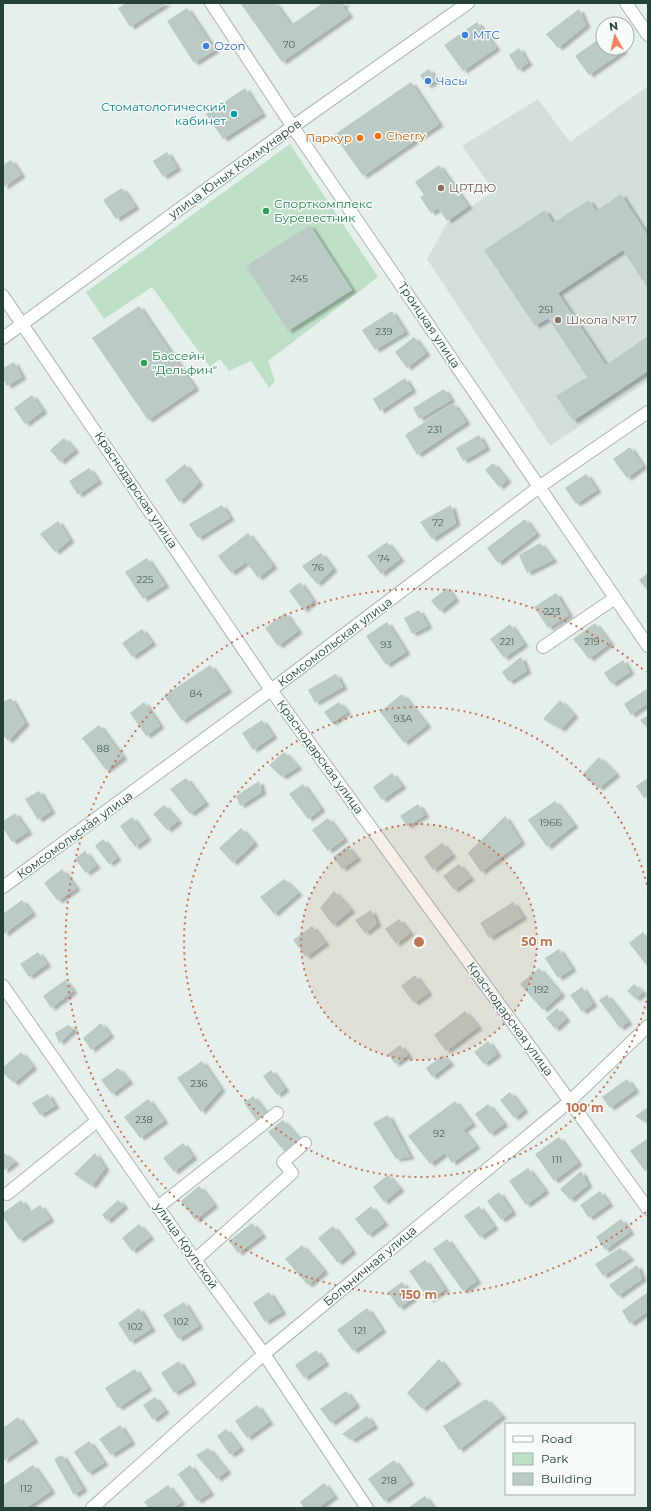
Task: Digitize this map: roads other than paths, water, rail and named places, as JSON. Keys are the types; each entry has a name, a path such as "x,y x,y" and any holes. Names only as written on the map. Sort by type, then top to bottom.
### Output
{"street":[{"name":"улица Юных Коммунаров","path":"3,338 293,127 468,3"},
{"path":"626,3 648,35"},
{"name":"Троицкая улица","path":"216,5 293,127 648,646"},
{"name":"Краснодарская улица","path":"3,296 271,690 648,1209"},
{"name":"Комсомольская улица","path":"3,887 271,690 538,487 648,412"},
{"path":"543,647 615,598"},
{"name":"улица Крупской","path":"3,986 195,1260 264,1354 367,1508"},
{"name":"Больничная улица","path":"92,1508 264,1354 570,1101 648,1026"},
{"path":"158,1207 278,1113"},
{"path":"7,1194 97,1120"},
{"path":"195,1260 292,1173 283,1162 306,1144"}],"place":[{"name":"МТС","path":"465,35"},
{"name":"Ozon","path":"206,46"},
{"name":"Часы","path":"428,81"},
{"name":"Стоматологический кабинет","path":"234,114"},
{"name":"Cherry","path":"378,136"},
{"name":"Паркур","path":"360,138"},
{"name":"ЦРТДЮ","path":"441,188"},
{"name":"Cпорткомплекс Буревестник","path":"266,211"},
{"name":"Школа №17","path":"558,320"},
{"name":"Бассейн \"Дельфин\"","path":"144,363"}]}
